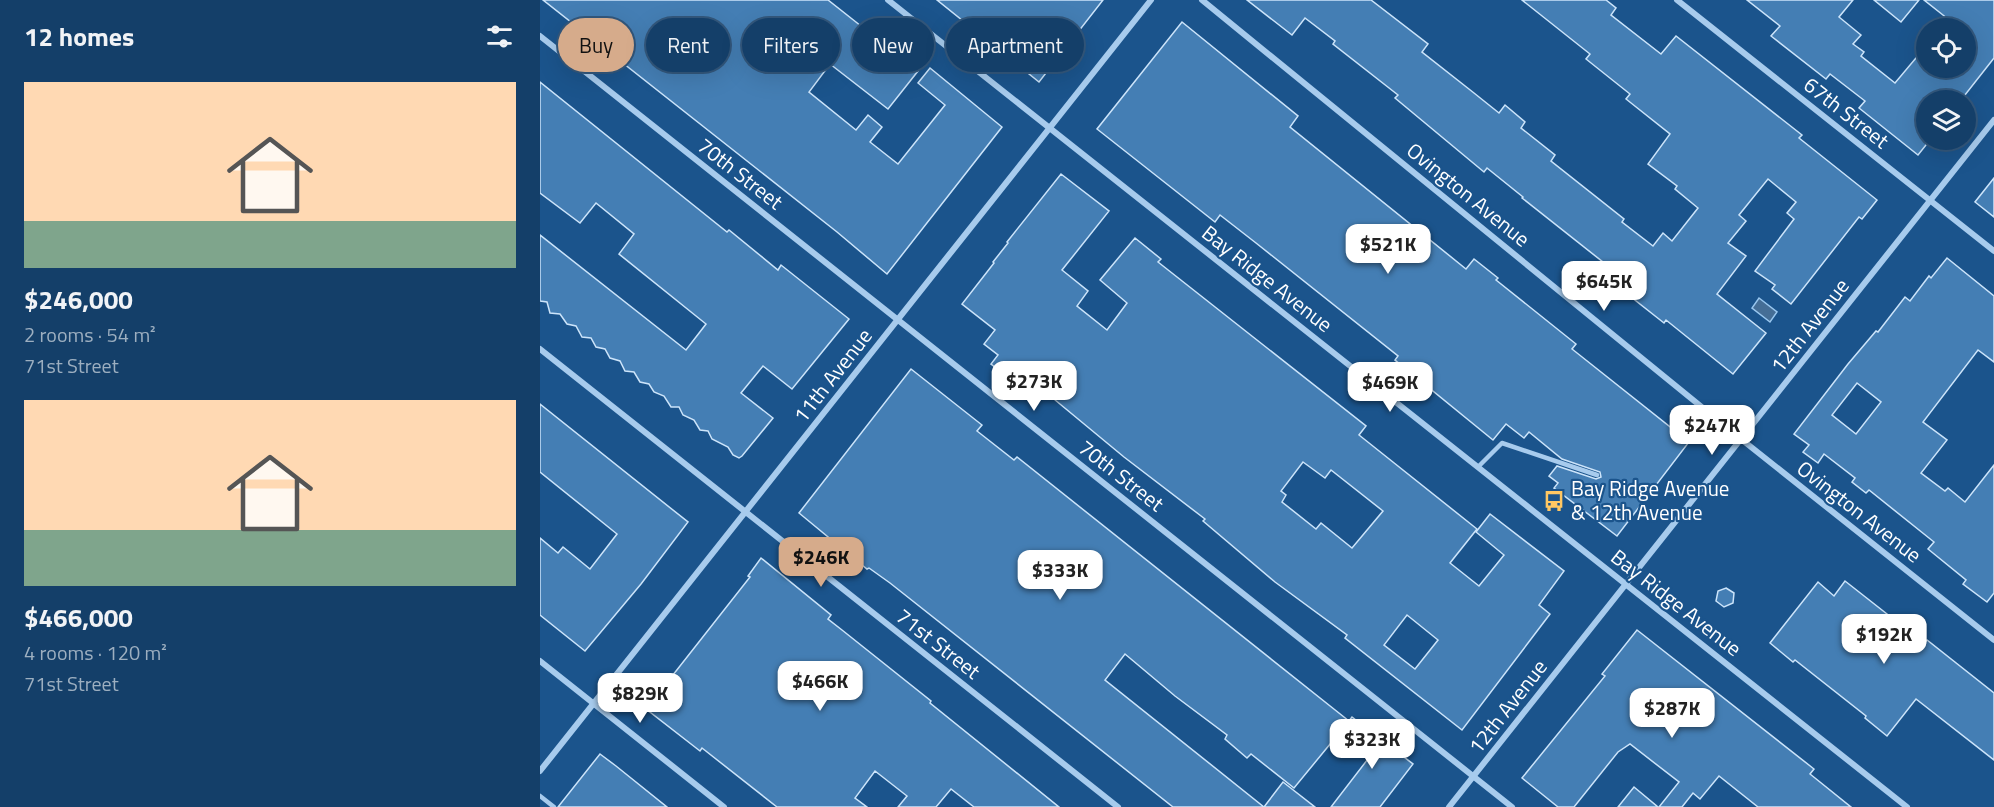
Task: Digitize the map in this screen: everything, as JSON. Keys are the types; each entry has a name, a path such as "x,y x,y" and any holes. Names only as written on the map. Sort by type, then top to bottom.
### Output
{"street":[{"name":"Bay Ridge Avenue","path":"888,0 1907,807"},
{"name":"11th Avenue","path":"540,771 1151,0"},
{"name":"Ovington Avenue","path":"1202,0 1741,439 1994,640"},
{"name":"67th Street","path":"1677,0 1994,251"},
{"name":"70th Street","path":"540,36 1512,807"},
{"name":"12th Avenue","path":"1449,807 1994,120"},
{"name":"71st Street","path":"540,349 1118,807"},
{"path":"540,661 724,807"}],"lane":[{"path":"1478,468 1502,443 1597,475"},
{"path":"540,796 554,807"}],"water":[{"path":"1759,298 1777,312 1770,322 1752,308"}],"building":[{"path":"543,0 828,0 852,19 852,72 917,72 888,109 840,72 840,18 742,18 742,72 824,72 809,92 856,130 868,115 882,127 870,142 898,164 945,105 918,83 927,72 934,71 1002,127 887,274 634,72 634,18 566,18"},
{"path":"937,0 1103,0 1084,24 1084,18 959,18"},
{"path":"1247,0 1371,0 1428,44 1422,52 1499,113 1505,105 1525,122 1521,128 1555,155 1551,161 1624,219 1622,222 1653,246 1663,233 1672,241 1698,208 1675,189 1677,186 1648,164 1670,134 1626,99 1630,94 1586,59 1590,54 1522,0 1606,0 1616,8 1611,15 1661,54 1676,36 1802,135 1799,138 1877,200 1862,219 1859,217 1791,304 1772,289 1775,285 1755,271 1794,219 1787,213 1796,202 1768,179 1739,215 1746,221 1728,243 1746,256 1717,294 1766,333 1733,374 1666,320 1664,323 1621,289 1627,281 1487,168 1484,172 1395,98 1398,95 1333,44 1335,41 1305,18 1292,35"},
{"path":"1747,0 1853,0 1839,17 1861,35 1853,44 1864,52 1861,56 1895,83 1916,58 1916,78 1976,78 1976,18 1947,18 1924,0 1994,0 1994,58 1969,90 1916,90 1916,150 1922,150 1918,155 1859,108 1865,101 1830,74 1826,79 1771,36 1780,26"},
{"path":"1874,0 1919,0 1901,22"},
{"path":"1182,22 1298,116 1290,127 1466,269 1474,259 1498,278 1496,280 1576,344 1572,349 1689,442 1617,536 1554,488 1558,483 1549,476 1557,466 1596,479 1601,477 1600,472 1562,459 1529,432 1524,438 1506,424 1493,440 1395,360 1398,356 1256,243 1220,215 1215,222 1097,129"},
{"path":"1027,72 1047,72 1039,82"},
{"path":"540,82 727,232 729,230 778,270 781,265 849,319 792,389 763,366 741,393 773,418 739,458 733,455 728,447 712,439 708,431 700,430 694,420 683,415 679,407 671,407 664,396 654,392 649,384 640,382 634,372 625,371 620,361 610,358 605,349 596,347 591,338 582,337 576,326 567,324 560,314 550,313 547,302 540,301 540,235 686,350 706,324 619,254 634,234 596,203 580,223 540,193"},
{"path":"1061,174 1109,211 1062,270 1088,291 1077,306 1107,330 1127,303 1100,280 1135,238 1161,259 1158,262 1366,426 1359,435 1477,529 1450,563 1479,586 1504,555 1476,532 1490,514 1564,571 1539,605 1550,614 1462,730 1345,638 1347,635 1275,582 1203,521 1205,519 1124,457 1023,374 1016,383 991,364 998,355 984,344 995,330 962,304 994,263 1007,242","holes":["1303,462 1325,478 1331,470 1383,511 1352,548 1321,523 1316,529 1282,502 1286,495 1281,491","1407,615 1438,640 1415,669 1384,645"]},
{"path":"1994,178 1994,217 1975,202"},
{"path":"1947,258 1994,296 1994,362 1978,350 1923,422 1947,440 1921,473 1945,491 1948,488 1965,502 1994,465 1994,593 1987,602 1963,584 1966,580 1928,549 1934,542 1869,490 1866,493 1852,482 1855,478 1824,454 1818,463 1803,452 1809,445 1794,434 1848,364 1876,331 1878,332 1905,297 1910,301 1929,276 1931,278","holes":["1857,383 1881,402 1856,434 1832,415"]},
{"path":"911,369 982,425 977,431 1014,460 1017,457 1349,721 1294,788 1251,754 1247,758 1225,739 1227,735 1125,654 1105,680 1264,807 1173,807 890,583 869,568 867,569 799,513"},
{"path":"540,404 688,522 641,584 585,651 540,615 540,538 558,553 563,547 590,569 617,534 540,472"},
{"path":"761,558 831,615 828,619 1059,807 974,807 951,789 936,807 898,807 907,796 875,771 855,798 867,807 777,807 702,748 700,751 641,705 663,676 669,680 750,577 748,576"},
{"path":"1845,581 1924,643 1927,640 1994,693 1994,760 1916,699 1887,736 1865,718 1866,716 1770,643 1818,582 1834,596"},
{"path":"1726,588 1734,593 1733,603 1724,607 1716,601 1718,591"},
{"path":"1637,630 1814,769 1810,774 1851,807 1758,807 1719,776 1700,799 1693,793 1682,807 1659,807 1679,782 1630,744 1618,752 1574,807 1558,807 1522,778 1605,676 1602,674"},
{"path":"1352,717 1413,764 1380,807 1331,807 1371,755 1341,731"},
{"path":"600,754 616,766 667,807 558,807"},
{"path":"1283,782 1315,807 1264,807"},
{"path":"1634,787 1658,807 1618,807"}],"place":[{"name":"Bay Ridge Avenue & 12th Avenue","path":"1554,501"}]}
